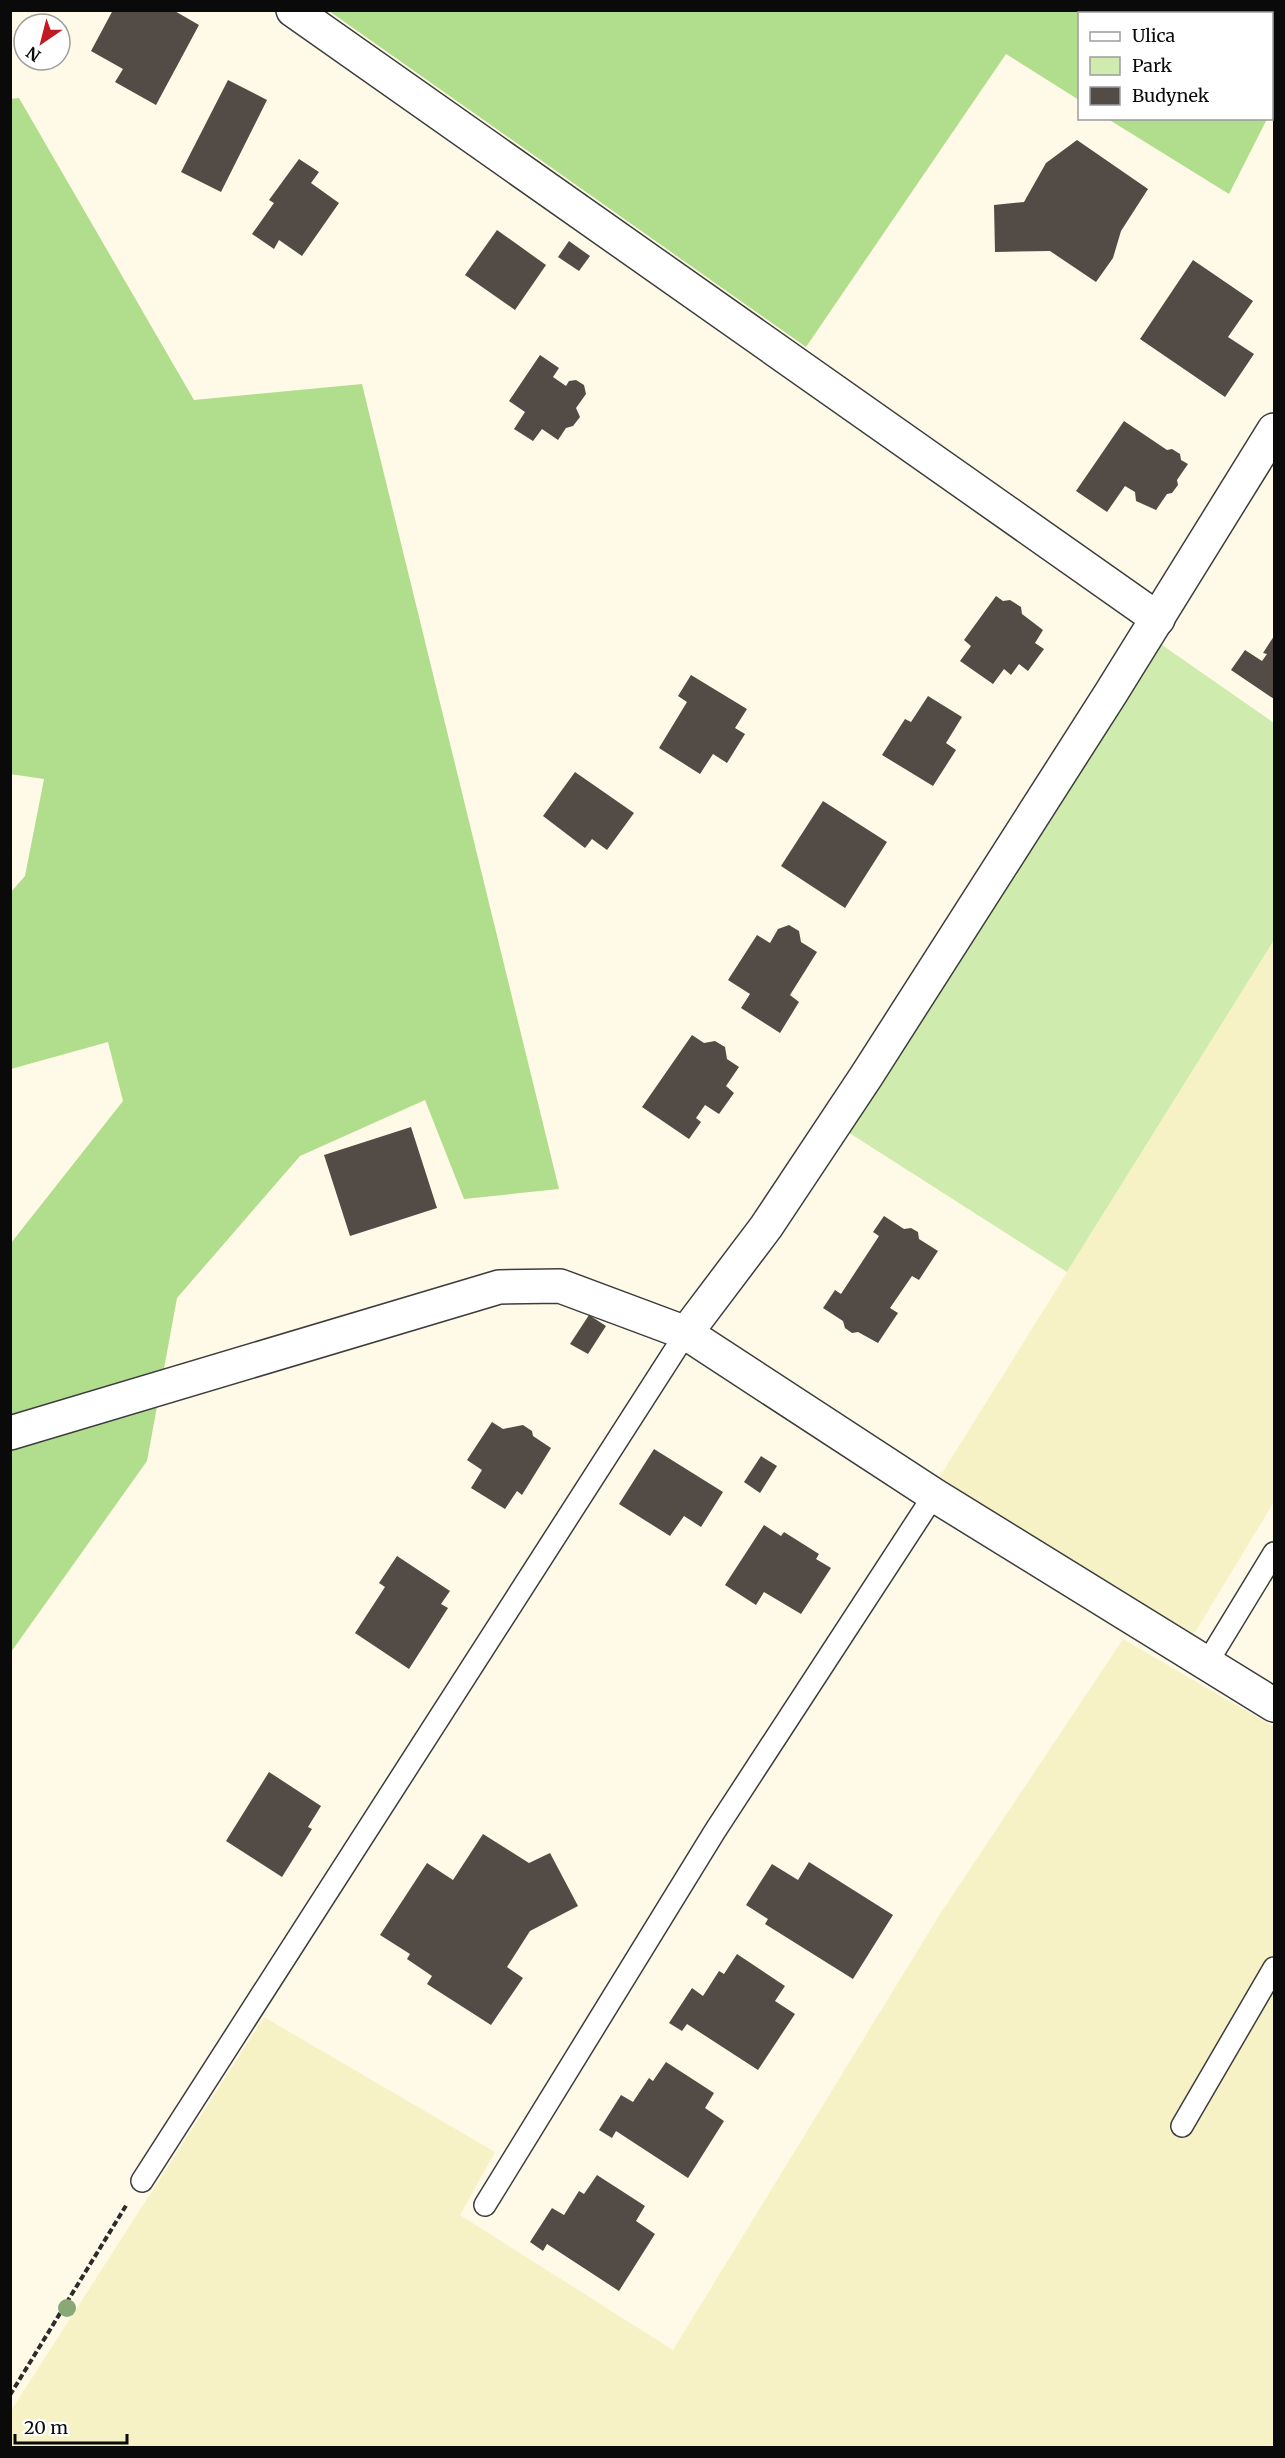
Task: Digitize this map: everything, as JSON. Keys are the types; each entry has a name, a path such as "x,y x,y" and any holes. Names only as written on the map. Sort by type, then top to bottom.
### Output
{"street":[{"path":"293,10 1158,619"},
{"path":"686,1333 766,1227 867,1075 1158,619 1275,430"},
{"path":"10,1433 499,1287 560,1286 686,1333 934,1495 1275,1705"}],"lane":[{"path":"142,2181 686,1333"},
{"path":"484,2205 715,1831 934,1495"},
{"path":"1207,1663 1275,1554"},
{"path":"1182,2126 1275,1968"}],"path":[{"path":"10,2395 142,2181"}],"shaded area":[{"path":"1274,940 1274,1502 1194,1634 939,1478"},
{"path":"1123,1639 1274,1727 1274,2447 11,2448 10,2412 264,2017 495,2152 460,2215 673,2350 940,1914"}],"green space":[{"path":"329,11 1274,11 1273,108 1273,12 1078,12 1078,99 1006,54 806,347"},
{"path":"19,98 194,400 362,384 559,1189 464,1199 425,1100 300,1156 177,1298 147,1461 11,1652 11,1243 123,1101 108,1042 11,1069 11,892 25,876 44,779 10,774 10,99"},
{"path":"1110,120 1266,120 1229,194"},
{"path":"1152,638 1274,723 1274,940 1067,1272 843,1129"}],"building":[{"path":"113,10 173,10 199,25 156,105 115,82 123,69 91,51"},
{"path":"228,80 267,100 221,192 181,172"},
{"path":"1077,140 1148,189 1121,231 1113,258 1096,282 1050,251 995,252 994,205 1024,202 1046,163"},
{"path":"299,159 319,172 311,183 339,203 302,256 279,240 274,249 252,234 274,203 269,200"},
{"path":"497,230 546,265 515,310 465,275"},
{"path":"569,241 590,256 579,271 558,257"},
{"path":"1193,260 1253,301 1228,337 1254,354 1225,397 1140,339"},
{"path":"540,355 559,368 553,377 566,386 569,381 576,380 584,385 586,394 576,408 580,417 573,426 566,428 558,440 542,429 533,441 514,429 525,412 509,401"},
{"path":"1124,421 1167,450 1172,449 1180,454 1181,460 1188,464 1177,480 1178,485 1172,493 1167,494 1156,510 1136,501 1135,492 1125,486 1107,512 1076,491"},
{"path":"996,596 1003,601 1010,600 1021,607 1022,614 1043,630 1035,643 1044,649 1028,671 1019,664 1011,675 1004,669 993,684 960,661 971,646 964,640"},
{"path":"1274,636 1274,699 1231,670 1245,650 1262,661 1267,654 1263,653"},
{"path":"691,675 747,709 735,728 745,734 727,763 713,754 700,774 659,748 687,702 678,696"},
{"path":"928,696 962,717 946,743 956,750 933,786 882,755 905,719 911,722"},
{"path":"575,772 634,813 607,850 592,839 585,848 543,816"},
{"path":"823,801 887,842 845,908 781,866"},
{"path":"789,925 799,931 801,942 817,952 790,995 799,1002 780,1033 741,1008 750,994 728,980 757,935 770,943 778,929"},
{"path":"692,1035 704,1043 715,1041 725,1047 727,1059 739,1067 726,1086 734,1093 719,1114 705,1105 696,1118 701,1122 689,1139 642,1107"},
{"path":"411,1127 437,1208 350,1236 324,1155"},
{"path":"884,1216 904,1229 911,1228 918,1232 919,1239 938,1251 919,1280 912,1276 890,1308 898,1313 878,1343 858,1332 852,1333 845,1328 843,1321 823,1308 835,1290 841,1294 879,1236 873,1232"},
{"path":"589,1315 606,1326 588,1354 570,1344"},
{"path":"492,1422 503,1429 523,1425 532,1431 533,1436 551,1448 522,1495 517,1491 505,1509 471,1488 482,1470 467,1460"},
{"path":"654,1449 723,1492 701,1527 684,1516 670,1536 619,1504"},
{"path":"761,1456 777,1466 760,1493 744,1482"},
{"path":"764,1525 781,1536 784,1532 819,1554 816,1559 831,1568 801,1614 764,1592 756,1605 725,1585"},
{"path":"397,1556 450,1591 441,1604 448,1608 409,1669 355,1633 385,1587 379,1583"},
{"path":"269,1772 321,1806 308,1827 312,1829 282,1877 226,1841"},
{"path":"483,1834 529,1863 550,1853 578,1906 530,1931 507,1967 523,1978 491,2025 427,1984 432,1976 407,1959 410,1954 380,1935 427,1863 453,1880"},
{"path":"809,1862 893,1915 853,1979 765,1924 768,1919 746,1905 772,1864 798,1880"},
{"path":"737,1954 785,1986 775,2001 795,2014 758,2070 687,2024 682,2031 669,2023 692,1988 703,1996 719,1971 724,1974"},
{"path":"666,2062 714,2093 705,2108 724,2121 688,2178 616,2131 612,2138 599,2130 621,2095 633,2102 649,2078 653,2081"},
{"path":"597,2175 645,2206 636,2221 655,2234 619,2291 547,2244 543,2251 530,2242 552,2208 564,2215 579,2191 584,2194"}]}
